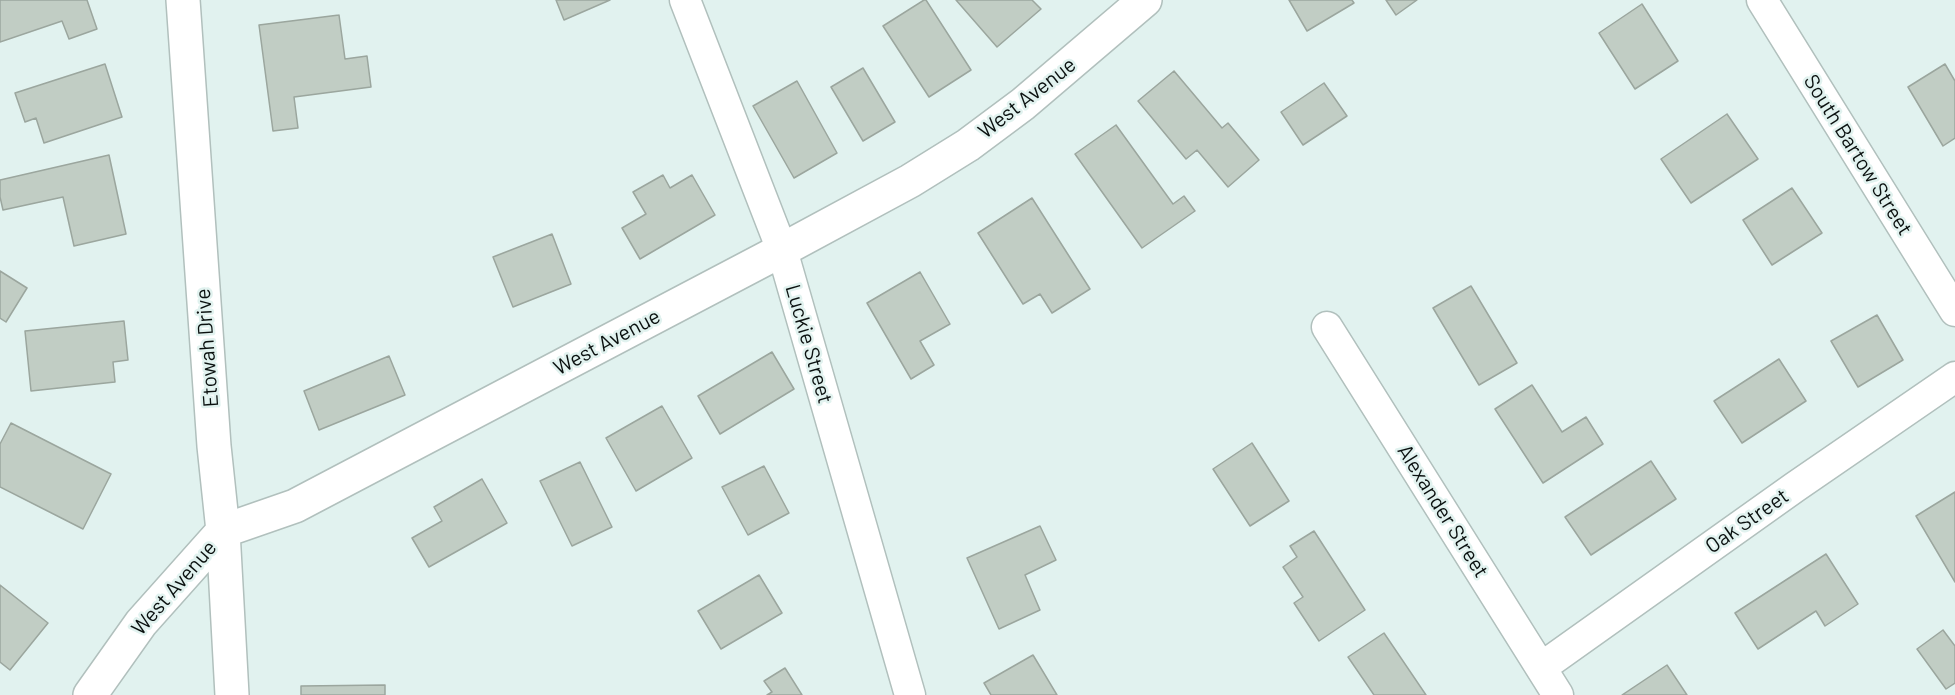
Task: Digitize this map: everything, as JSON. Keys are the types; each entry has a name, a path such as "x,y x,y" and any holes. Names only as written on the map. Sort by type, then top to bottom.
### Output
{"street":[{"name":"Etowah Drive","path":"183,0 214,446 223,531 232,695"},
{"name":"Luckie Street","path":"686,0 782,250 910,695"},
{"name":"West Avenue","path":"90,695 141,623 223,531 295,506 910,181 968,145 1023,104 1145,0"},
{"name":"South Bartow Street","path":"1762,0 1955,311"},
{"name":"Alexander Street","path":"1326,327 1558,695"},
{"name":"Oak Street","path":"1542,668 1955,377"}],"building":[{"path":"0,0 87,0 97,29 69,39 62,21 0,42"},
{"path":"556,0 610,0 564,20"},
{"path":"924,0 971,70 929,97 883,26"},
{"path":"956,0 1032,0 1041,9 997,47"},
{"path":"1289,0 1352,0 1354,3 1307,31"},
{"path":"1386,0 1417,0 1396,15"},
{"path":"1642,4 1678,61 1635,89 1599,33"},
{"path":"339,15 345,59 367,56 371,87 294,97 298,128 273,131 259,25"},
{"path":"105,64 122,117 44,143 36,118 25,122 15,93"},
{"path":"1945,64 1955,81 1955,138 1943,146 1908,87"},
{"path":"863,68 895,122 863,141 831,87"},
{"path":"1174,71 1222,128 1228,123 1259,160 1228,187 1197,150 1186,159 1138,101"},
{"path":"797,81 837,153 794,178 753,106"},
{"path":"1324,83 1347,116 1303,145 1281,112"},
{"path":"1727,114 1758,159 1691,203 1661,159"},
{"path":"1116,125 1173,204 1184,196 1195,211 1142,248 1075,154"},
{"path":"109,155 126,234 74,246 63,197 3,210 0,180"},
{"path":"663,175 670,188 692,175 715,215 640,259 622,228 646,214 633,192"},
{"path":"1792,188 1822,233 1772,265 1743,220"},
{"path":"1032,198 1090,289 1052,313 1040,294 1023,304 978,233"},
{"path":"552,234 571,284 513,307 493,257"},
{"path":"0,271 27,288 6,322 0,318"},
{"path":"920,272 950,324 920,341 934,365 911,379 867,303"},
{"path":"1471,286 1517,363 1479,385 1433,308"},
{"path":"1877,315 1903,360 1858,387 1831,341"},
{"path":"124,321 128,360 113,362 115,382 31,391 25,331"},
{"path":"772,352 794,389 720,434 698,396"},
{"path":"389,356 405,395 319,430 304,391"},
{"path":"1779,359 1806,401 1742,443 1714,401"},
{"path":"1532,385 1562,432 1586,417 1603,444 1543,483 1495,409"},
{"path":"662,406 692,458 636,491 606,438"},
{"path":"11,423 111,474 83,529 0,487 0,444"},
{"path":"1252,443 1289,501 1250,526 1213,469"},
{"path":"1651,461 1676,499 1591,555 1565,517"},
{"path":"580,462 612,527 572,546 540,481"},
{"path":"764,466 789,513 748,535 722,487"},
{"path":"482,479 507,523 429,567 412,538 442,521 434,507"},
{"path":"1955,492 1955,582 1916,516"},
{"path":"1040,526 1056,560 1025,575 1040,610 999,629 967,558"},
{"path":"1314,531 1365,610 1319,641 1294,603 1303,597 1283,567 1297,557 1290,546"},
{"path":"1826,554 1858,604 1825,626 1816,611 1758,649 1735,613"},
{"path":"759,575 782,613 721,649 698,611"},
{"path":"0,585 48,623 10,670 0,662"},
{"path":"1943,630 1955,646 1955,683 1946,689 1917,649"},
{"path":"1384,633 1426,695 1374,695 1348,657"},
{"path":"1033,655 1057,695 991,695 984,683"},
{"path":"1667,665 1687,695 1622,695"},
{"path":"785,668 802,695 767,695 772,692 764,681"},
{"path":"385,685 385,695 301,695 301,686"}]}
